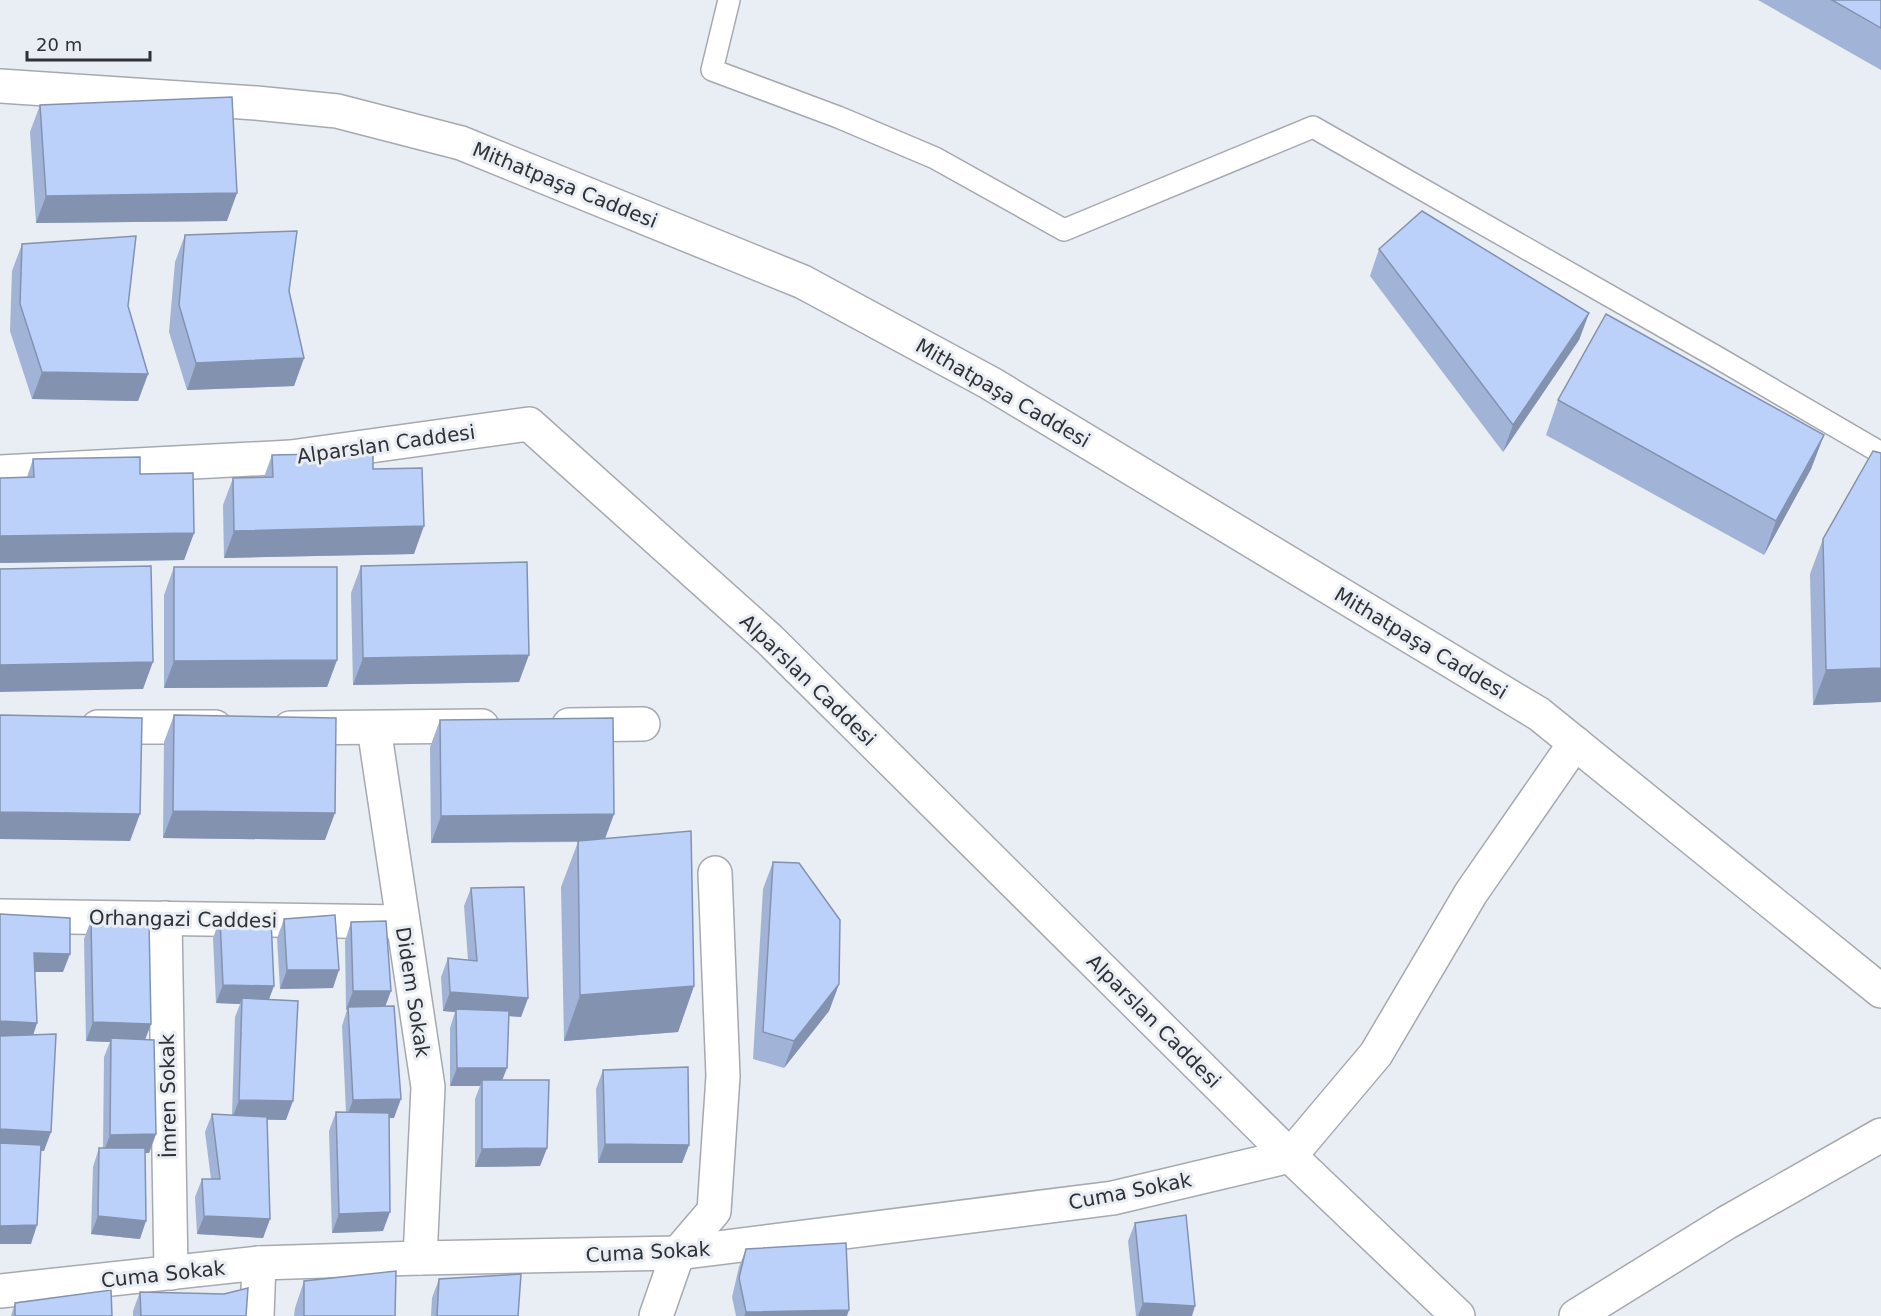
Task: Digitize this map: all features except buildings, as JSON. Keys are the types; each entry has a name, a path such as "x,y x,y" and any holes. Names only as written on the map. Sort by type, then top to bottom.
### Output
{"street":[{"name":"Mithatpaşa Caddesi","path":"0,86 256,103 337,111 461,143 803,282 1000,389 1539,714 1881,991"},
{"name":"Alparslan Caddesi","path":"0,472 291,457 529,424 769,639 1290,1156 1458,1316"},
{"path":"70,727 374,728 642,723"},
{"name":"Didem Sokak","path":"374,728 428,1087 420,1258"},
{"path":"1290,1156 1376,1054 1471,893 1575,743"},
{"path":"656,1316 678,1254 714,1211 723,1076 715,873"},
{"name":"Orhangazi Caddesi","path":"0,916 402,922"},
{"name":"İmren Sokak","path":"165,918 171,1273"},
{"path":"1576,1316 1726,1223 1881,1135"},
{"name":"Cuma Sokak","path":"0,1291 259,1263 678,1254 1113,1198 1290,1156"},
{"path":"256,1316 259,1263"}],"lane":[{"path":"729,0 712,70 838,117 935,158 1064,230 1313,127 1695,344 1881,453"}]}
